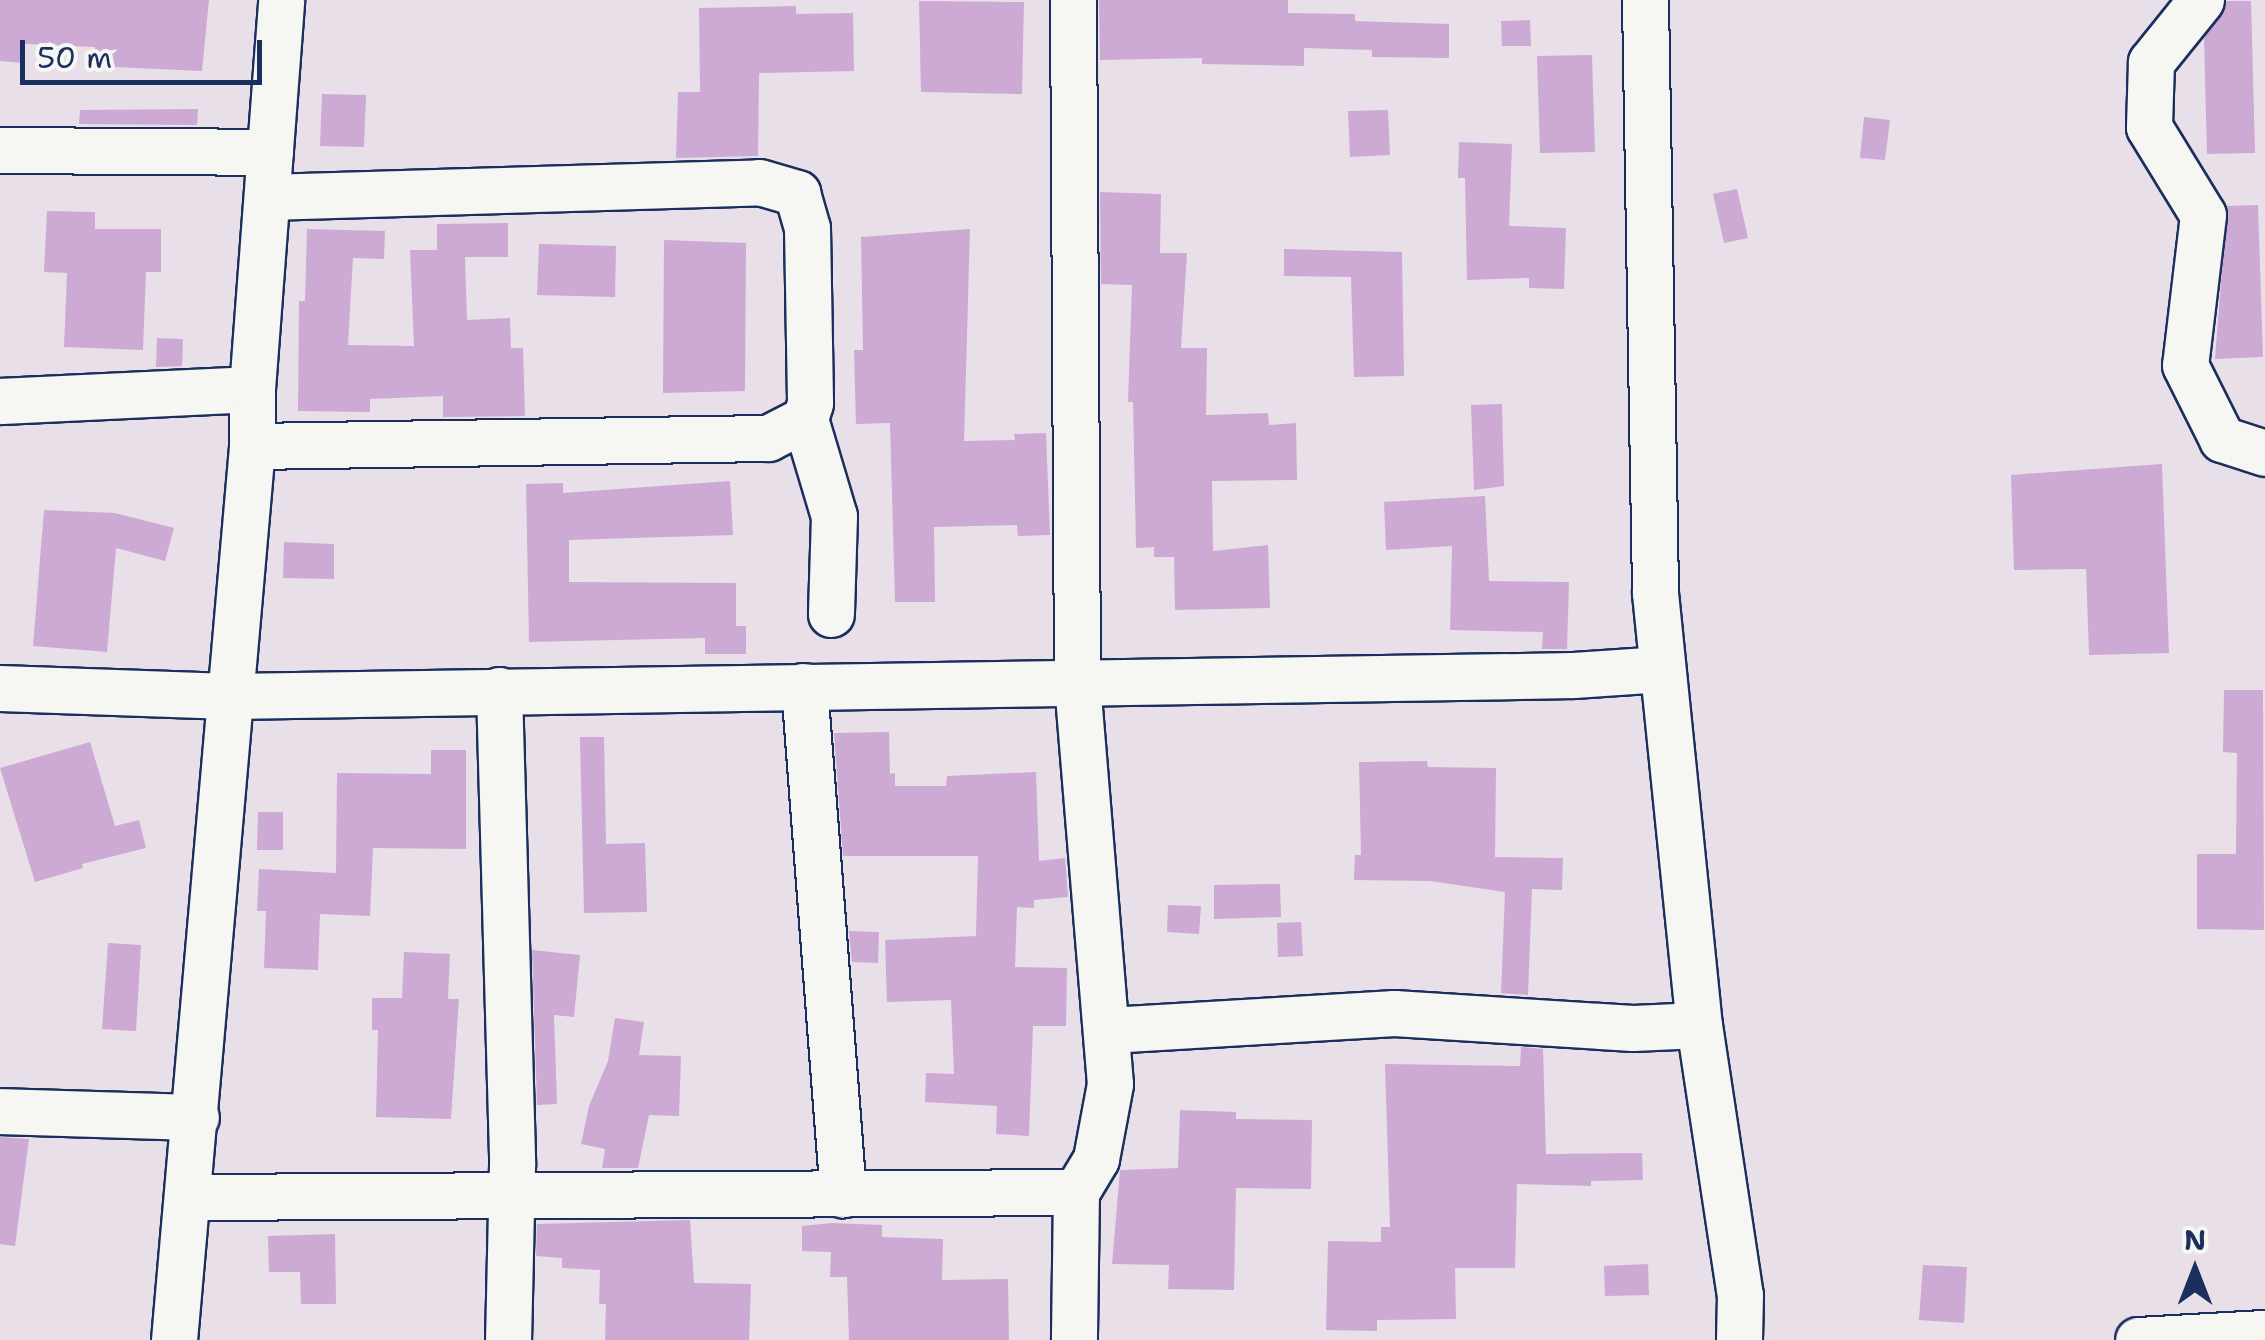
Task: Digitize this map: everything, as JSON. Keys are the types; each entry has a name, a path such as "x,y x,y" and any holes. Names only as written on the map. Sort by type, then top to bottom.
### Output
{"street":[{"path":"174,1340 252,446 252,389 281,0"},
{"path":"1074,0 1077,683 1109,1030 1110,1084 1096,1159 1076,1192 1074,1340"},
{"path":"1645,0 1655,593 1698,1026 1740,1295 1739,1340"},
{"path":"2201,0 2150,62 2150,126 2203,215 2185,365 2222,439 2265,453"},
{"path":"0,150 270,152"},
{"path":"267,198 759,182 797,193 807,228 810,403 805,419 834,516 831,614"},
{"path":"0,400 252,389"},
{"path":"252,446 768,438 805,419"},
{"path":"0,688 229,696 1554,676 1662,669"},
{"path":"804,686 842,1195"},
{"path":"499,690 511,1198 508,1340"},
{"path":"1109,1030 1394,1012 1634,1028 1698,1026"},
{"path":"0,1111 196,1117"},
{"path":"187,1197 1076,1192"},
{"path":"2138,1340 2265,1333"}],"building":[{"path":"0,0 209,0 202,71 93,66 95,47 25,44 24,63 0,61"},
{"path":"1099,0 1288,0 1288,13 1355,14 1355,21 1449,24 1449,58 1372,57 1372,50 1304,48 1304,66 1202,64 1202,58 1100,60"},
{"path":"919,1 1024,2 1022,94 921,92"},
{"path":"2227,1 2251,1 2255,153 2207,154 2204,38"},
{"path":"796,6 796,14 853,13 854,71 759,73 758,156 676,158 678,92 700,92 699,8"},
{"path":"1530,20 1531,46 1502,46 1501,21"},
{"path":"1592,55 1595,152 1540,153 1537,56"},
{"path":"322,94 366,95 364,147 320,146"},
{"path":"198,109 197,125 79,124 80,110"},
{"path":"1388,110 1390,155 1350,157 1348,111"},
{"path":"1864,117 1890,120 1885,160 1860,158"},
{"path":"1459,142 1512,144 1509,226 1566,228 1564,289 1529,288 1529,278 1467,280 1465,178 1458,178"},
{"path":"1737,189 1748,238 1724,243 1713,194"},
{"path":"1100,192 1161,194 1160,253 1187,253 1181,348 1207,348 1206,415 1268,413 1269,425 1296,423 1297,480 1212,481 1213,551 1268,545 1270,608 1175,610 1174,557 1154,557 1154,547 1136,548 1133,402 1128,402 1132,285 1101,284"},
{"path":"2258,205 2263,357 2215,359 2227,206"},
{"path":"47,211 95,212 95,229 161,229 161,272 146,272 143,350 64,347 67,273 44,272"},
{"path":"508,223 508,257 465,257 467,320 510,318 511,348 523,348 525,416 443,417 443,396 370,399 370,412 298,411 299,301 305,301 307,229 385,231 384,259 353,258 348,345 414,346 410,250 437,250 437,224"},
{"path":"970,229 964,441 1015,440 1014,434 1046,433 1050,535 1018,536 1017,525 934,527 935,602 895,602 890,423 856,424 854,350 863,350 861,237"},
{"path":"664,240 746,243 745,391 663,393"},
{"path":"539,244 616,246 615,297 537,295"},
{"path":"1284,249 1402,252 1404,376 1354,377 1351,277 1284,276"},
{"path":"157,338 183,339 182,366 156,367"},
{"path":"1502,404 1504,486 1474,490 1471,405"},
{"path":"2162,464 2169,653 2089,655 2086,569 2014,570 2011,475"},
{"path":"730,481 733,535 569,540 569,582 736,583 736,626 746,626 746,654 705,654 705,638 529,642 526,484 563,483 563,493"},
{"path":"1485,496 1489,581 1569,582 1567,649 1542,649 1543,632 1450,630 1452,546 1386,550 1384,502"},
{"path":"44,510 115,513 174,528 165,561 116,548 107,652 33,646"},
{"path":"284,542 334,544 334,579 283,578"},
{"path":"2224,690 2263,690 2264,930 2197,929 2197,854 2236,854 2237,753 2223,752"},
{"path":"889,732 890,774 895,773 895,786 946,786 947,776 1036,772 1039,861 1065,858 1068,897 1034,900 1034,908 1017,907 1015,967 1067,968 1066,1026 1033,1026 1029,1136 996,1134 997,1106 925,1102 926,1073 954,1074 951,1000 887,1002 885,940 976,936 978,856 843,856 834,733"},
{"path":"580,737 604,737 606,844 645,843 647,912 584,913"},
{"path":"90,742 115,826 139,820 146,848 82,864 83,868 35,882 0,768"},
{"path":"431,750 466,750 466,849 373,848 370,916 320,914 318,970 264,968 266,911 257,911 259,869 336,873 337,773 431,774"},
{"path":"1427,761 1428,767 1496,768 1495,857 1563,858 1562,890 1532,889 1528,995 1501,993 1505,892 1430,881 1354,880 1355,855 1361,855 1359,762"},
{"path":"258,812 283,812 283,850 257,850"},
{"path":"1280,884 1281,917 1214,919 1214,885"},
{"path":"1168,905 1201,906 1199,934 1167,932"},
{"path":"1301,922 1303,956 1278,957 1277,923"},
{"path":"849,931 879,932 878,963 852,962"},
{"path":"108,943 141,945 136,1031 102,1029"},
{"path":"532,950 580,955 574,1017 554,1015 557,1104 537,1105"},
{"path":"404,952 450,954 448,999 459,999 451,1119 376,1117 378,1030 372,1030 372,998 402,998"},
{"path":"615,1018 644,1022 639,1055 681,1056 679,1116 649,1115 638,1168 602,1168 605,1149 581,1144 589,1106 608,1061"},
{"path":"1521,1047 1543,1049 1546,1154 1642,1153 1643,1180 1591,1181 1591,1186 1517,1184 1515,1268 1455,1268 1456,1319 1377,1320 1377,1331 1326,1330 1328,1241 1381,1242 1381,1227 1390,1227 1385,1064 1520,1066"},
{"path":"1180,1110 1236,1112 1236,1119 1312,1120 1311,1189 1236,1188 1234,1290 1168,1289 1169,1265 1112,1264 1120,1170 1178,1168"},
{"path":"0,1137 29,1139 15,1246 0,1244"},
{"path":"690,1220 694,1283 751,1284 749,1340 605,1340 606,1304 599,1304 600,1270 562,1268 562,1258 536,1256 537,1224"},
{"path":"882,1225 882,1237 943,1239 942,1280 1008,1279 1009,1340 849,1340 847,1277 830,1277 831,1252 802,1251 802,1226"},
{"path":"335,1234 336,1304 301,1304 300,1272 269,1272 268,1236"},
{"path":"1648,1264 1649,1295 1605,1296 1604,1266"},
{"path":"1923,1265 1967,1267 1964,1323 1919,1320"}]}
